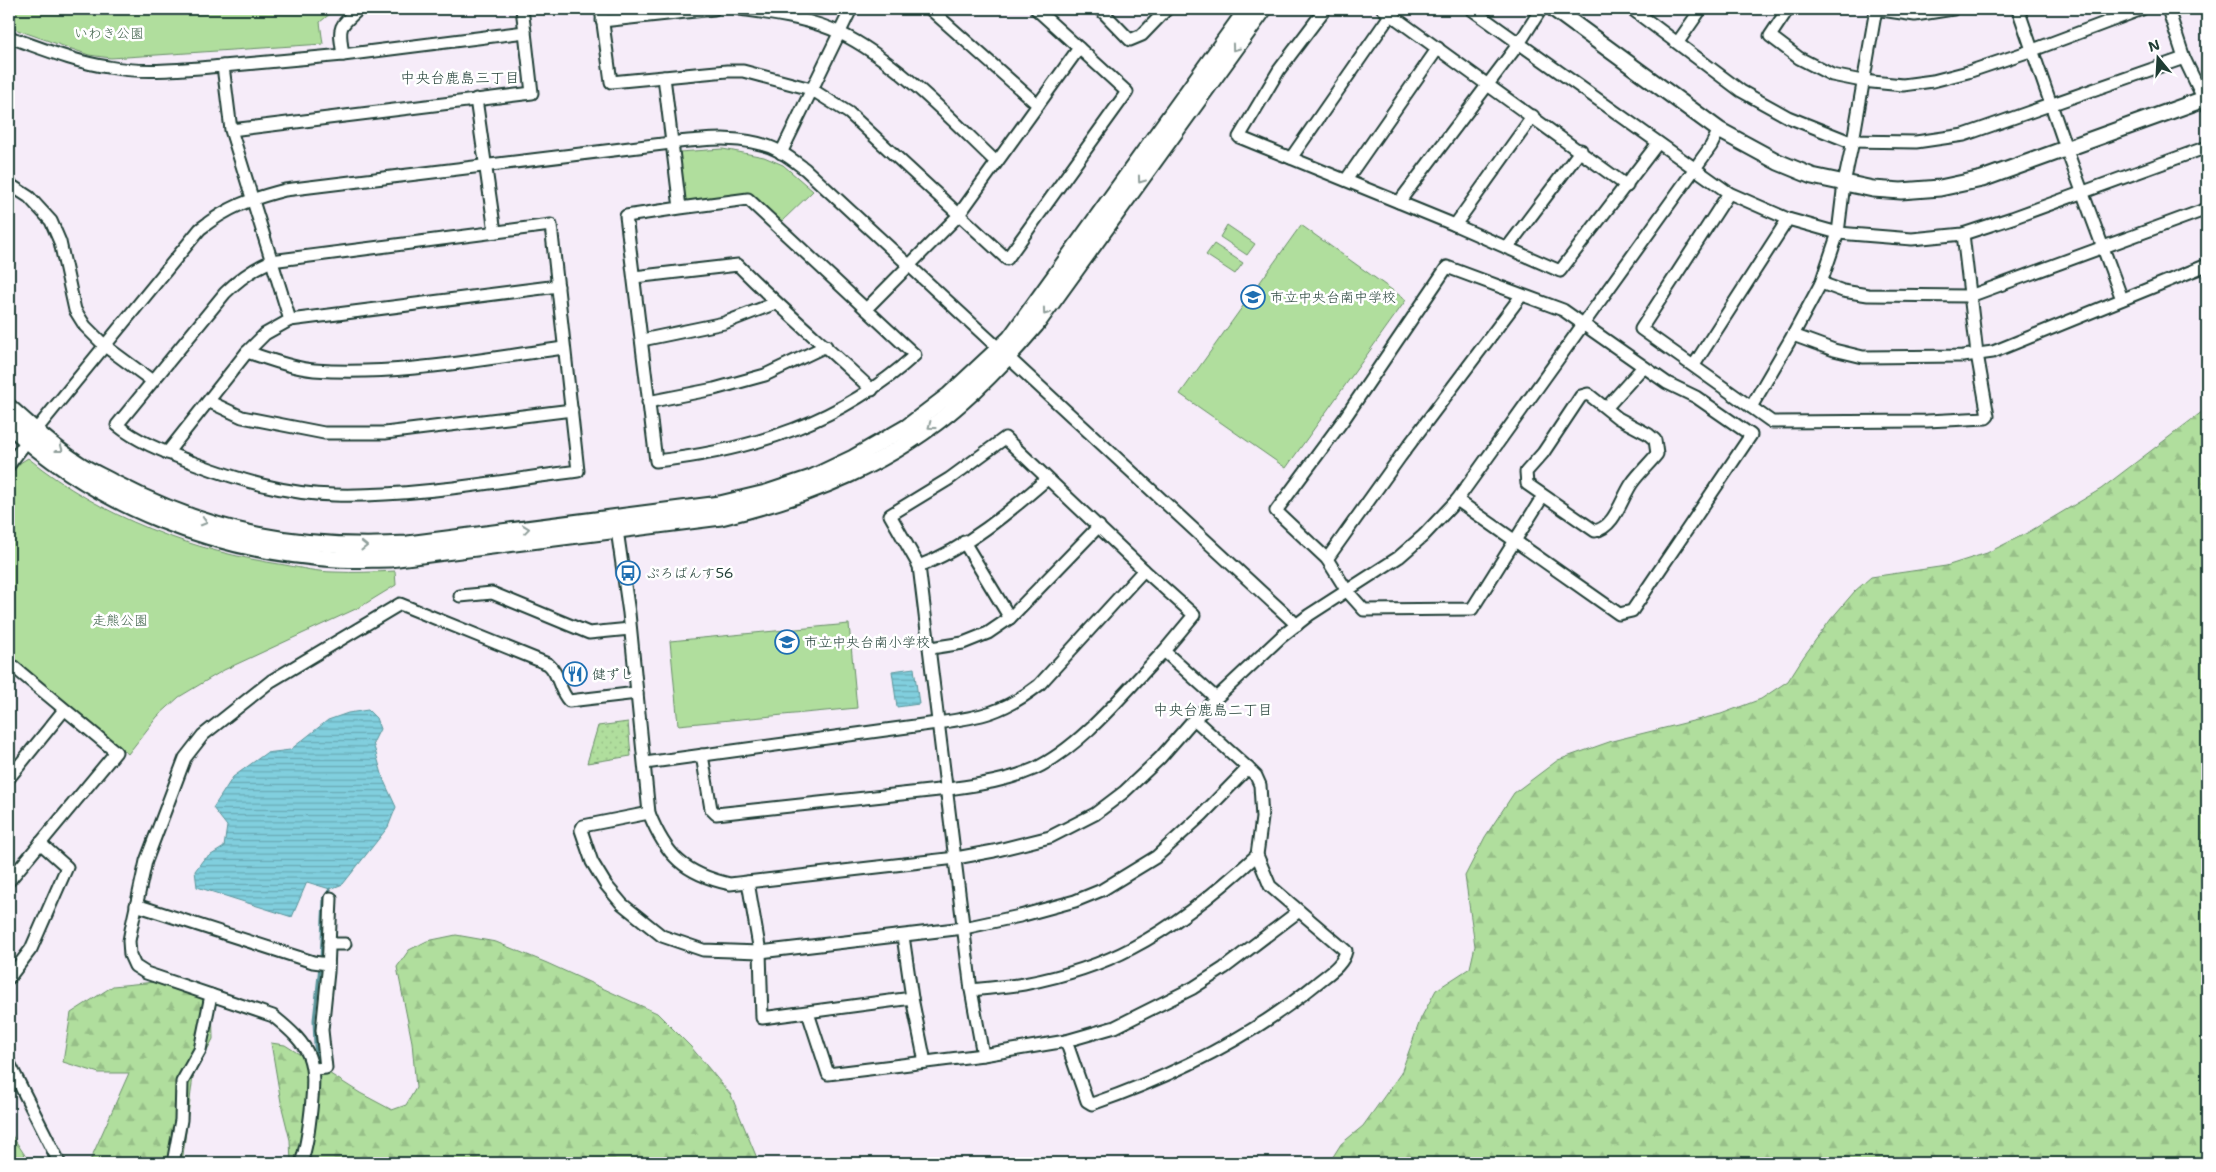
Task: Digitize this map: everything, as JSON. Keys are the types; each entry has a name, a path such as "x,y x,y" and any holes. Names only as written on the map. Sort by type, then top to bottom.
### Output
{"street":[{"path":"344,55 340,33 341,24 359,9"},
{"path":"231,130 532,93 522,9"},
{"path":"601,9 611,82 743,71 811,89 849,113 958,216 1007,259 1127,92 1036,9"},
{"path":"602,21 714,9"},
{"path":"740,9 795,18 840,33 885,61 996,162"},
{"path":"781,153 851,9"},
{"path":"930,9 1038,105"},
{"path":"1100,9 1130,40 1142,35 1167,9"},
{"path":"9,407 31,436 73,475 135,509 167,523 228,543 282,554 338,559 390,559 616,524 722,517 769,506 816,490 888,455 962,402 1004,353 1061,269 1247,9"},
{"path":"1004,353 1036,325 1058,296 1264,9"},
{"path":"1325,9 1280,70 1239,137 1455,225 1560,271 1627,186 1658,143"},
{"path":"1472,9 1729,193 1788,220 1838,233 1912,239 1963,234 2084,193 2207,147"},
{"path":"1399,202 1487,83 1520,42 1541,9"},
{"path":"1554,9 1718,130 1778,162 1812,176 1873,189 1901,191 1940,188 1982,179 2066,148 2206,101 2184,58 2168,9"},
{"path":"1632,9 1741,91 1788,117 1848,141 1916,142 1964,135 2184,58"},
{"path":"1678,42 1701,9"},
{"path":"1788,9 1770,36 1799,58 1832,75 1903,85 1933,81 2033,50 2142,9"},
{"path":"1751,407 1821,282 1838,233 1844,183 1876,9 1915,15 1954,9"},
{"path":"2018,9 2066,148 2122,298"},
{"path":"1291,158 1387,11 1581,150 1627,186"},
{"path":"9,37 94,65 110,68 164,70 344,55 525,32"},
{"path":"866,309 958,216 1079,48"},
{"path":"1346,180 1438,48"},
{"path":"223,66 231,130 290,320"},
{"path":"664,77 680,208"},
{"path":"476,99 495,232"},
{"path":"1455,225 1533,116"},
{"path":"616,524 630,629 649,813 668,851 686,868 706,879 730,884 956,858 1031,843 1050,837 1095,814 1124,792 1160,758 1194,719 1250,664 1297,625 1399,557 1423,536 1457,500 1694,169 1710,146 1718,130"},
{"path":"9,465 200,229 231,207 252,198 284,190 712,138 729,139 764,146 781,153 805,169 1297,625"},
{"path":"1507,248 1581,150"},
{"path":"9,184 29,197 51,221 60,242 75,310 92,334 105,346 152,380"},
{"path":"1729,193 1641,329 1772,422 1927,421 1986,418 1988,416 1977,354 1963,234"},
{"path":"748,199 915,355 872,390 803,426 754,444 700,456 656,461 626,216 680,208 748,199"},
{"path":"1821,282 1842,291 1868,295 1970,296 2207,208"},
{"path":"1694,365 1788,220"},
{"path":"551,225 578,471 412,492 334,495 286,490 240,480 168,453 128,434 117,425 225,293 240,278 271,261 551,225"},
{"path":"634,277 738,265 776,303 826,346 872,390"},
{"path":"1793,334 1834,350 1863,357 1954,357 1993,352 2122,298 2207,266"},
{"path":"1457,500 1515,540 1619,614 1632,610 1751,435 1696,398 1667,383 1563,310 1447,267 1344,419 1276,511 1327,560 1347,592 1364,610 1472,609 1515,540 1543,496"},
{"path":"168,453 248,352 265,334 290,320 558,286"},
{"path":"1327,560 1400,457 1521,296"},
{"path":"642,340 724,322 776,303"},
{"path":"648,402 714,389 765,375 826,346"},
{"path":"248,352 312,370 361,371 412,367 564,348"},
{"path":"1607,407 1643,367"},
{"path":"1588,394 1607,407 1618,418 1648,434 1655,440 1658,448 1657,454 1632,484 1609,523 1602,529 1595,531 1551,499 1543,496 1527,484 1526,472 1543,453 1581,396 1588,394"},
{"path":"210,402 242,417 324,433 385,433 572,410"},
{"path":"9,425 31,436"},
{"path":"702,755 711,810 716,814 948,789 1013,776 1052,760 1072,746 1164,651 1194,615 1005,438 950,479 890,514 919,566 931,648 937,723 948,789 971,990 983,1055"},
{"path":"919,566 940,558 964,542 1013,508 1047,479"},
{"path":"931,648 963,643 988,634 1010,618 1099,526"},
{"path":"964,542 1010,618"},
{"path":"645,762 980,717 1020,700 1039,685 1144,570"},
{"path":"460,596 492,593 589,633 630,629"},
{"path":"301,1163 308,1139 314,1069 306,1049 290,1029 273,1016 163,979 135,966 130,955 129,941 146,861 185,758 203,735 271,681 400,604 548,664 555,670 562,695 569,701 637,693"},
{"path":"1164,651 1216,698"},
{"path":"9,881 116,752 11,669"},
{"path":"9,778 64,710"},
{"path":"1066,1041 1087,1101 1092,1104 1140,1087 1174,1072 1247,1034 1295,1000 1336,967 1345,957 1346,951 1270,886 1257,855 1262,818 1260,785 1256,776 1194,719"},
{"path":"649,813 583,826 581,830 592,862 606,886 622,904 662,936 703,950 760,952 964,928 1020,916 1075,901 1110,886 1156,857 1202,815 1248,768"},
{"path":"9,978 31,949 66,867 40,843"},
{"path":"971,990 1024,984 1072,972 1132,948 1221,887 1257,855"},
{"path":"748,882 760,952 762,1018 912,998"},
{"path":"314,1069 326,1068 322,1030 328,964 330,898"},
{"path":"136,905 313,962 328,964"},
{"path":"808,1013 828,1074 983,1055 1066,1041 1115,1027 1193,988 1224,968 1299,911"},
{"path":"904,936 912,998 925,1062"},
{"path":"328,944 345,944"},
{"path":"173,1163 181,1120 182,1082 200,1050 211,995"},
{"path":"9,1063 59,1162"}],"green space":[{"name":"いわき公園","path":"9,9 336,9 320,22 323,44 111,58 89,55 9,27"},
{"path":"723,149 764,157 783,165 813,191 781,222 753,196 686,203 681,199 679,152"},
{"path":"1227,225 1255,244 1247,255 1220,237"},
{"path":"1301,225 1406,300 1286,468 1180,394"},
{"path":"1214,244 1243,263 1235,274 1206,255"},
{"path":"2207,408 2207,1163 1329,1163 1341,1144 1363,1126 1401,1073 1421,1018 1436,990 1470,968 1475,946 1465,876 1485,837 1514,793 1558,760 1612,741 1721,714 1761,699 1788,681 1831,619 1855,591 1871,577 1946,566 1987,553 2027,533 2101,489"},
{"name":"走熊公園","path":"28,458 56,479 117,515 182,541 250,559 316,571 395,571 396,585 360,607 224,670 179,697 157,717 128,754 9,654 9,477 20,463"},
{"path":"849,624 857,708 678,725 670,641"},
{"path":"628,722 631,756 587,763 598,726"},
{"path":"456,935 496,942 657,1013 691,1047 731,1095 759,1163 291,1163 290,1140 282,1108 271,1043 285,1045 360,1093 392,1110 406,1105 416,1088 412,1042 397,967 409,950 427,941"},
{"path":"155,982 212,996 213,1039 193,1076 182,1163 89,1163 129,1073 99,1073 63,1062 71,1013 113,986"},
{"path":"9,1131 30,1163 9,1163"}],"water":[{"path":"914,668 919,704 897,707 892,671"},
{"path":"368,710 376,718 380,729 373,743 384,781 396,807 388,827 343,884 330,889 307,882 292,917 197,887 195,871 203,860 224,847 227,826 213,808 233,777 266,753 290,750 328,720 348,713"}],"waterway":[{"path":"321,959 324,898 330,889"},
{"path":"319,1066 315,1046 314,1020 320,966"},
{"path":"318,1093 319,1072"},
{"path":"308,1163 310,1152"}],"place":[{"name":"市立中央台南中学校","path":"1253,297"},
{"name":"ぷろばんす56","path":"628,573"},
{"name":"市立中央台南小学校","path":"787,642"},
{"name":"健ずし","path":"575,674"}],"district":[{"name":"中央台鹿島三丁目","path":"460,78"},
{"name":"中央台鹿島二丁目","path":"1213,710"}]}
